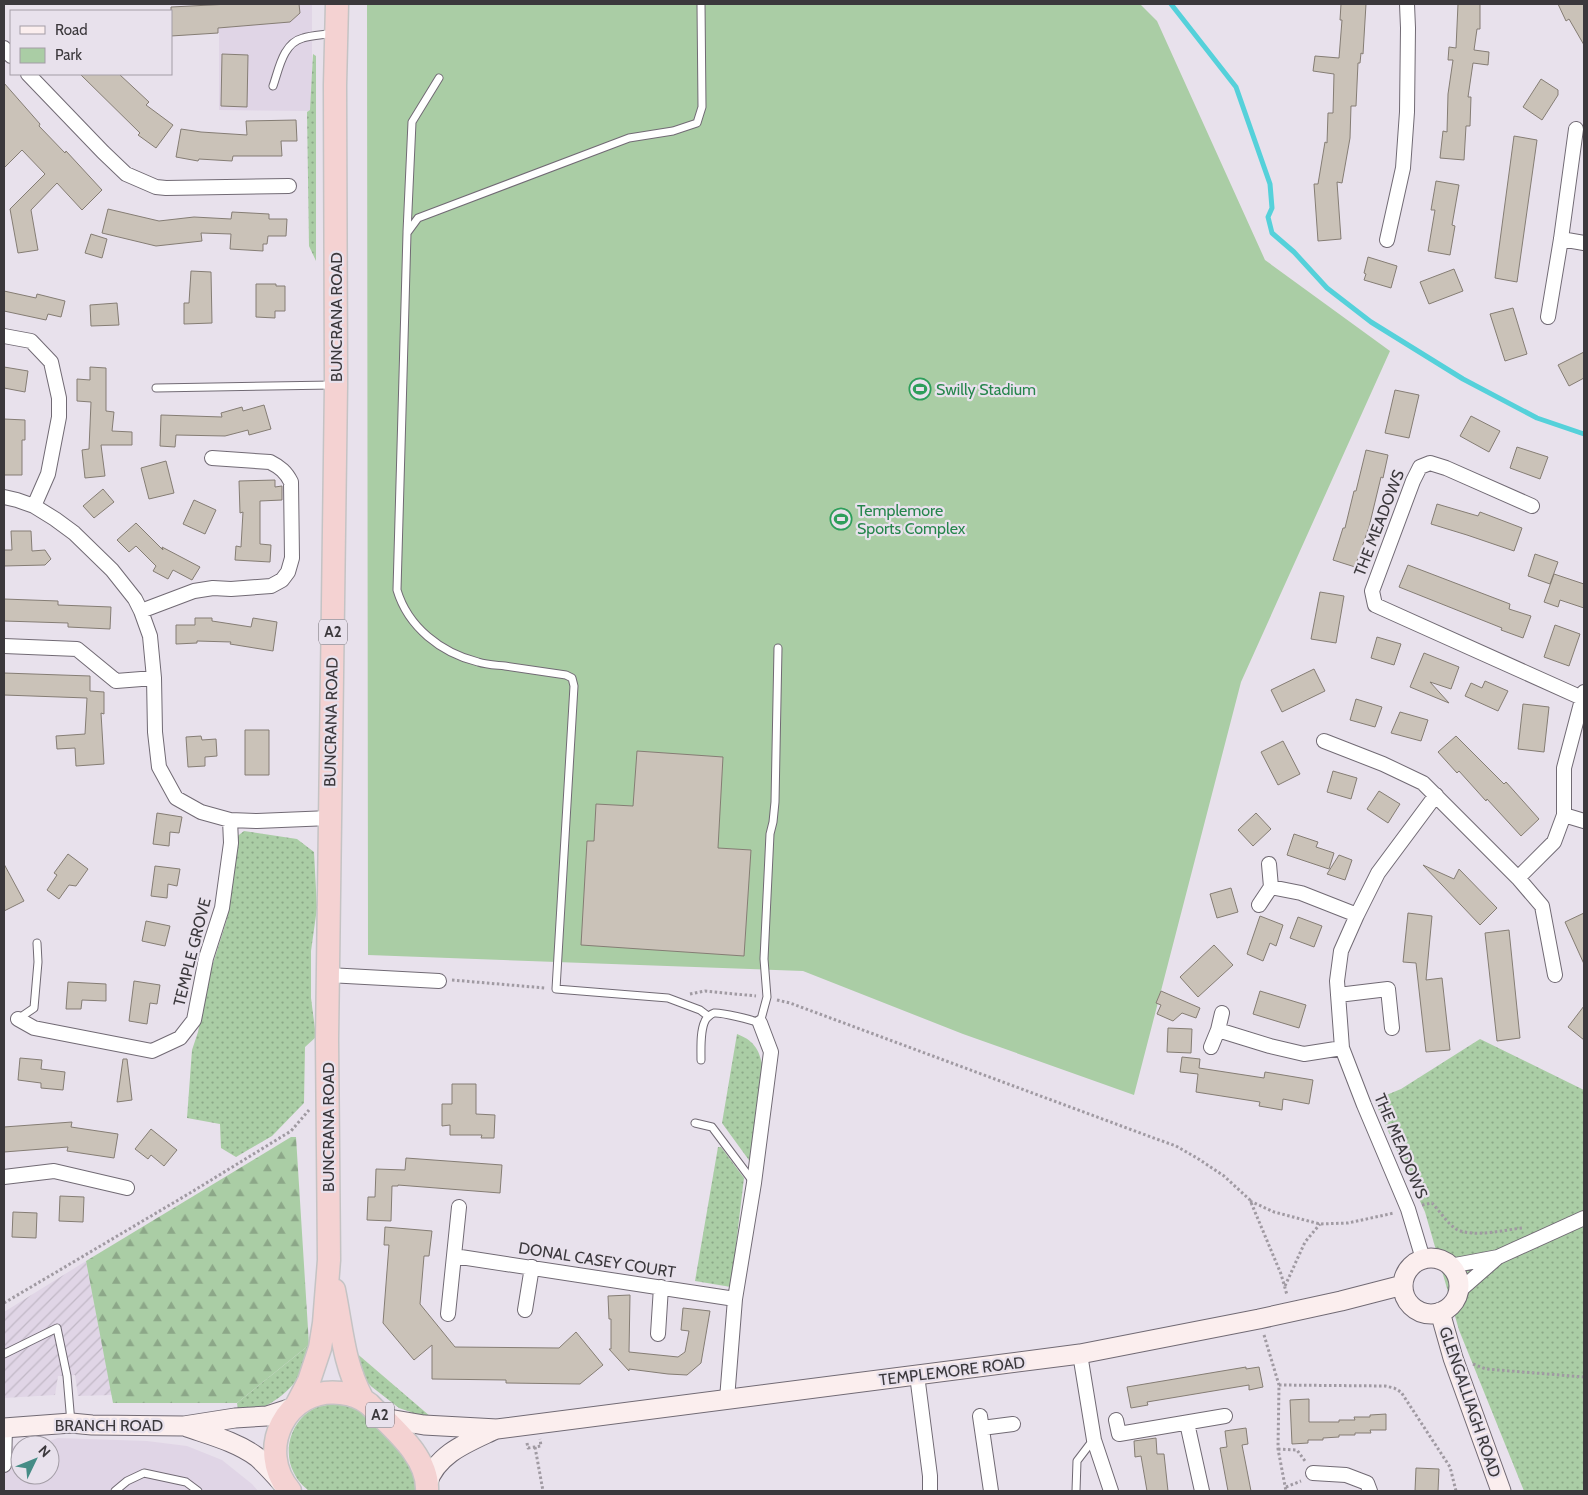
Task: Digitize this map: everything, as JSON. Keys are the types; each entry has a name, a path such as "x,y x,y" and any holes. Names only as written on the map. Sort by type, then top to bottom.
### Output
{"highway":[{"name":"BUNCRANA ROAD","path":"295,1406 309,1381 320,1348 324,1323 328,1260 328,975 336,385 337,4"},
{"name":"BUNCRANA ROAD","path":"328,1260 346,1358 362,1398"},
{"name":"A2","path":"289,1490 278,1471 275,1452 277,1435 283,1421 295,1406 307,1398 320,1393 335,1392 362,1398 383,1418 412,1449 425,1472 427,1489"}],"main road":[{"path":"1423,1259 1438,1259 1450,1266 1456,1274 1458,1292 1448,1307 1440,1312 1431,1314 1422,1312 1408,1302 1404,1294 1404,1276 1408,1268 1415,1262 1423,1259"},
{"name":"TEMPLEMORE ROAD","path":"383,1418 424,1425 497,1429 1080,1354 1259,1319 1403,1285"},
{"name":"GLENGALLIAGH ROAD","path":"1440,1312 1453,1358 1501,1491"},
{"name":"BRANCH ROAD","path":"5,1428 71,1423 184,1426 235,1418 267,1416 295,1406"},
{"name":"BRANCH ROAD","path":"184,1426 242,1448 256,1456 289,1490"},
{"name":"TEMPLEMORE ROAD","path":"427,1489 434,1469 448,1454 468,1442 497,1429"}],"street":[{"path":"1387,240 1403,168 1407,112 1407,4"},
{"path":"29,75 126,174 146,184 166,188 289,186"},
{"path":"1548,318 1576,129"},
{"path":"1561,239 1584,244"},
{"path":"4,336 31,340 51,362 59,398 59,418 48,474 34,506"},
{"path":"141,611 194,591 213,588 231,589 271,586 282,580 288,572 292,558 291,482 288,475 277,465 270,462 212,458"},
{"name":"THE MEADOWS","path":"1518,878 1554,842 1564,815 1564,768 1583,695 1375,605 1372,591 1420,467 1430,463 1446,468 1532,506"},
{"path":"4,498 34,506 68,528 127,587 141,611 150,636 158,767 176,798 201,812 230,820 257,821 330,818"},
{"path":"4,646 77,649 116,681 154,678"},
{"path":"1324,741 1423,783 1518,878 1542,906 1555,975"},
{"name":"THE MEADOWS","path":"1423,1259 1408,1209 1342,1048 1337,981 1341,951 1378,873 1436,795"},
{"path":"1564,815 1584,821"},
{"name":"TEMPLE GROVE","path":"18,1020 34,1028 152,1051 180,1038 194,1020 206,958 222,908 231,843 230,820"},
{"path":"1258,905 1271,887 1269,864"},
{"path":"1271,887 1301,893 1357,915"},
{"path":"328,975 438,981"},
{"path":"1338,995 1388,989 1392,1028"},
{"path":"1211,1047 1222,1013"},
{"path":"728,1399 735,1298 754,1183 771,1052 760,1023"},
{"path":"1218,1030 1304,1054 1342,1048"},
{"path":"4,1176 54,1171 127,1188"},
{"path":"448,1314 459,1206"},
{"path":"1450,1266 1498,1256 1584,1218"},
{"name":"DONAL CASEY COURT","path":"454,1256 735,1298"},
{"path":"1458,1292 1498,1256"},
{"path":"525,1310 532,1268"},
{"path":"658,1334 661,1287"},
{"path":"1080,1354 1094,1440 1111,1491"},
{"path":"917,1375 930,1476 930,1491"},
{"path":"1116,1420 1119,1434 1225,1416"},
{"path":"991,1491 981,1422 1013,1424"},
{"path":"1187,1423 1202,1491"},
{"path":"4,1465 5,1428"},
{"path":"1313,1473 1346,1475 1367,1483 1370,1491"}],"lane":[{"path":"407,233 418,218 629,138 673,131 698,123 702,107 701,4"},
{"path":"273,86 287,48 294,42 303,38 336,33"},
{"path":"439,78 412,122 397,590 401,604 409,618 422,632 439,645 458,655 478,662 566,675 572,678 574,686 556,989 668,998 700,1010 708,1016"},
{"path":"156,388 336,385"},
{"path":"701,1060 704,1021 708,1016 713,1013 760,1023 766,997 764,959 770,834 775,802 778,648"},
{"path":"18,1020 34,1008 38,962 37,943"},
{"path":"695,1122 712,1127 754,1183"},
{"path":"4,1354 57,1328 67,1376 71,1423"},
{"path":"1076,1491 1077,1461 1094,1440"},
{"path":"115,1491 127,1481 144,1473 186,1482 198,1491"}],"path":[{"path":"438,981 454,980 556,989"},
{"path":"668,998 705,991 766,997 790,1003 1151,1136 1183,1150 1224,1176 1250,1200 1268,1240 1285,1287 1287,1296 1279,1298"},
{"path":"4,1303 291,1131 310,1109"},
{"path":"1285,1287 1305,1242 1320,1224"},
{"path":"1259,1319 1279,1385 1278,1449 1286,1491"},
{"path":"1453,1358 1486,1369 1584,1377"},
{"path":"1279,1385 1385,1386 1401,1392 1450,1467 1456,1491"},
{"path":"535,1447 543,1491"},
{"path":"1278,1449 1297,1450"}],"shaded area":[{"path":"219,4 312,4 312,111 219,110"},
{"path":"86,1261 112,1395 78,1396 75,1375 58,1376 55,1395 4,1398 4,1312"},
{"path":"60,1438 147,1441 187,1446 222,1460 258,1491 4,1491 4,1447 10,1447 10,1485 60,1485"}],"green space":[{"name":"Templemore Sports Complex","path":"367,4 1140,4 1157,21 1265,260 1390,351 1241,682 1134,1095 963,1034 803,971 368,955"},
{"path":"313,54 316,56 316,261 309,246 307,112 310,110"},
{"path":"244,831 297,839 314,852 317,908 311,951 311,998 316,1037 305,1047 304,1103 272,1136 236,1157 221,1148 220,1124 187,1118 192,1050 198,1032 209,976 227,919 236,852 235,838"},
{"path":"737,1034 751,1042 759,1054 762,1064 751,1163 722,1123"},
{"path":"1480,1039 1584,1090 1584,1491 1524,1491 1459,1330 1425,1212 1374,1100 1401,1089"},
{"path":"291,1137 296,1137 309,1345 237,1403 113,1403 86,1261"},
{"path":"718,1147 721,1147 744,1178 731,1287 695,1281"},
{"path":"309,1345 307,1362 303,1371 284,1394 265,1406 238,1410 237,1403"},
{"path":"354,1351 431,1417 399,1408 372,1387 365,1380"},
{"path":"335,1404 350,1406 362,1412 409,1459 414,1469 417,1491 309,1491 302,1485 295,1476 290,1464 289,1444 292,1434 296,1425 311,1410 320,1406"}],"building":[{"path":"230,4 299,4 300,13 290,22 218,28 218,33 172,36 171,7"},
{"path":"1341,4 1366,4 1363,54 1361,53 1360,63 1358,63 1356,106 1351,106 1350,138 1342,183 1337,182 1341,239 1318,241 1314,184 1318,184 1325,142 1327,143 1328,113 1333,113 1334,74 1313,71 1315,56 1339,58 1342,20 1340,20"},
{"path":"1458,4 1480,4 1480,29 1477,29 1474,50 1489,52 1488,65 1473,63 1468,97 1471,97 1470,126 1466,126 1464,160 1440,158 1443,131 1447,132 1448,94 1453,60 1448,60 1449,47 1456,48"},
{"path":"1558,4 1584,4 1584,45 1569,19 1566,21"},
{"path":"222,54 248,55 247,107 221,106"},
{"path":"81,75 120,75 149,102 146,105 173,125 156,148 138,135 140,133"},
{"path":"1541,79 1558,90 1558,95 1542,120 1523,107"},
{"path":"4,83 40,124 39,126 65,153 66,151 102,190 82,210 57,183 31,210 38,250 18,253 10,209 45,174 22,150 4,168"},
{"path":"296,120 297,141 281,141 282,156 233,156 232,161 199,159 198,161 176,157 181,129 247,135 246,121"},
{"path":"1514,136 1537,140 1517,282 1495,278"},
{"path":"1436,181 1459,185 1452,225 1455,226 1450,255 1428,251 1435,210 1431,210"},
{"path":"108,209 159,221 194,217 231,219 232,212 269,214 269,219 287,219 286,236 268,236 267,244 263,244 263,251 230,249 231,234 201,233 202,241 156,246 102,233"},
{"path":"91,234 107,239 102,258 85,253"},
{"path":"1368,257 1397,266 1391,288 1364,280"},
{"path":"1454,269 1463,291 1429,304 1420,282"},
{"path":"191,271 211,272 212,323 184,324 184,303 189,303"},
{"path":"256,284 285,286 285,311 275,311 275,318 256,317"},
{"path":"4,291 36,298 37,294 65,301 61,317 48,314 46,320 4,311"},
{"path":"117,303 119,325 91,326 90,305"},
{"path":"1513,308 1527,354 1505,361 1490,314"},
{"path":"1584,352 1584,378 1569,386 1558,365"},
{"path":"4,367 28,371 25,392 4,388"},
{"path":"90,367 106,368 106,411 114,412 112,431 132,432 132,445 101,445 105,476 85,478 82,450 89,449 91,402 77,401 77,379 90,380"},
{"path":"1395,390 1419,395 1409,438 1385,433"},
{"path":"264,405 271,429 249,435 248,430 225,436 176,435 175,447 160,446 161,415 222,417 221,413 242,407 243,411"},
{"path":"1471,416 1500,431 1489,452 1460,436"},
{"path":"4,419 25,420 25,440 22,440 22,475 4,475"},
{"path":"1517,447 1548,457 1540,479 1510,468"},
{"path":"1366,450 1388,455 1369,527 1355,567 1333,560 1343,528 1345,528"},
{"path":"166,461 174,493 149,499 141,468"},
{"path":"275,480 275,487 282,486 282,500 260,501 260,544 271,545 270,562 235,560 236,546 241,547 243,512 240,513 239,481"},
{"path":"103,489 114,502 94,518 83,506"},
{"path":"194,500 216,510 205,534 183,524"},
{"path":"1437,504 1478,516 1480,512 1522,528 1514,551 1431,524"},
{"path":"136,523 163,550 162,547 200,567 192,580 173,570 168,579 153,571 156,566 136,546 129,552 117,540"},
{"path":"11,531 31,531 32,551 45,550 51,559 45,565 4,566 4,550 12,550"},
{"path":"1535,554 1558,562 1550,584 1528,576"},
{"path":"1408,565 1510,604 1509,609 1531,616 1523,638 1399,587"},
{"path":"1554,574 1584,584 1584,608 1560,600 1558,607 1544,602"},
{"path":"1320,592 1344,596 1336,643 1311,639"},
{"path":"4,599 58,601 58,605 111,607 110,629 68,627 68,623 4,621"},
{"path":"195,618 212,618 212,621 251,627 253,618 277,622 273,651 230,644 231,642 197,641 197,643 176,644 176,625 195,625"},
{"path":"1555,625 1580,634 1569,666 1544,657"},
{"path":"1377,637 1401,644 1394,665 1371,658"},
{"path":"1424,653 1459,667 1451,689 1430,682 1449,703 1410,687"},
{"path":"1314,669 1325,691 1282,712 1271,690"},
{"path":"4,673 90,676 90,691 104,692 104,714 101,713 104,764 76,766 75,748 57,749 56,736 85,734 87,698 4,695"},
{"path":"1485,681 1508,691 1498,711 1465,696 1471,683 1482,688"},
{"path":"1356,699 1382,707 1375,727 1350,720"},
{"path":"1523,704 1549,707 1544,752 1518,749"},
{"path":"1400,712 1428,720 1421,741 1391,733"},
{"path":"245,730 269,730 269,775 245,775"},
{"path":"201,736 202,740 216,739 217,756 205,757 205,766 188,767 186,737"},
{"path":"1456,736 1504,784 1506,782 1539,819 1521,836 1487,799 1486,801 1459,771 1457,773 1438,752"},
{"path":"1283,741 1300,774 1278,785 1261,752"},
{"path":"637,751 723,757 718,848 751,850 744,956 581,945 587,841 594,841 596,804 633,806"},
{"path":"1333,771 1357,778 1351,799 1327,792"},
{"path":"1379,791 1400,804 1388,823 1367,809"},
{"path":"157,813 182,817 179,833 170,832 169,846 153,844"},
{"path":"1256,813 1271,829 1253,846 1238,830"},
{"path":"1294,834 1318,842 1316,847 1334,853 1329,869 1287,855"},
{"path":"68,854 88,869 76,886 69,885 59,899 47,890 57,875 54,873"},
{"path":"1339,855 1352,860 1345,880 1327,874"},
{"path":"4,864 24,901 4,911"},
{"path":"1423,865 1454,879 1459,869 1497,908 1480,925"},
{"path":"155,866 180,869 177,886 168,884 167,898 151,896"},
{"path":"1231,888 1238,912 1217,918 1210,894"},
{"path":"1408,913 1432,916 1426,980 1442,978 1450,1050 1426,1052 1416,963 1403,962"},
{"path":"1584,913 1584,964 1565,922"},
{"path":"1260,916 1283,925 1276,946 1270,943 1263,961 1247,954"},
{"path":"1298,917 1322,926 1314,947 1290,938"},
{"path":"146,921 170,926 165,946 142,941"},
{"path":"1509,930 1520,1038 1497,1041 1485,933"},
{"path":"1214,945 1233,965 1198,997 1180,977"},
{"path":"134,981 160,985 157,1004 150,1003 147,1024 129,1021"},
{"path":"68,982 106,984 106,1001 82,1000 81,1009 66,1009"},
{"path":"1161,991 1200,1008 1196,1018 1182,1013 1173,1021 1157,1014 1161,1005 1156,1003"},
{"path":"1260,991 1306,1005 1299,1028 1253,1014"},
{"path":"1584,1006 1584,1040 1568,1027"},
{"path":"1168,1028 1192,1029 1191,1053 1167,1052"},
{"path":"1182,1057 1200,1059 1199,1068 1264,1078 1265,1072 1313,1080 1309,1104 1283,1099 1282,1110 1259,1106 1260,1102 1196,1092 1198,1074 1180,1072"},
{"path":"20,1058 42,1060 41,1069 65,1072 63,1090 41,1088 41,1083 18,1080"},
{"path":"123,1059 127,1059 132,1100 117,1102"},
{"path":"452,1084 476,1084 476,1114 495,1115 494,1138 481,1138 482,1135 450,1135 450,1125 442,1126 442,1104 452,1104"},
{"path":"72,1122 71,1127 118,1134 114,1158 67,1151 68,1147 4,1152 4,1127"},
{"path":"151,1129 177,1150 164,1166 151,1155 148,1159 135,1149"},
{"path":"406,1158 502,1165 500,1193 392,1186 391,1221 367,1220 368,1197 375,1197 376,1169 405,1170"},
{"path":"60,1196 84,1197 83,1222 59,1221"},
{"path":"13,1212 37,1213 36,1238 12,1237"},
{"path":"385,1227 432,1231 429,1256 424,1256 420,1304 455,1347 559,1348 576,1332 603,1365 580,1384 432,1379 432,1345 414,1360 383,1323 389,1245 384,1245"},
{"path":"630,1295 629,1352 678,1357 685,1352 689,1331 681,1330 683,1308 710,1311 701,1363 687,1375 629,1369 629,1371 609,1349 611,1349 611,1319 609,1319 608,1296"},
{"path":"1246,1367 1246,1369 1259,1367 1263,1387 1249,1390 1249,1385 1147,1402 1148,1405 1131,1408 1127,1387"},
{"path":"1309,1399 1309,1422 1339,1422 1339,1420 1355,1420 1354,1417 1386,1414 1386,1430 1370,1430 1371,1433 1339,1435 1339,1437 1323,1438 1323,1440 1308,1440 1308,1443 1292,1444 1290,1400"},
{"path":"1246,1428 1248,1444 1242,1445 1251,1491 1228,1491 1220,1448 1227,1447 1225,1431"},
{"path":"1156,1438 1157,1454 1164,1454 1168,1491 1147,1491 1141,1456 1135,1457 1134,1441"},
{"path":"1416,1468 1439,1469 1438,1491 1415,1491"}],"waterway":[{"path":"1171,4 1236,87 1270,184 1272,208 1268,217 1272,233 1294,252 1327,288 1371,322 1463,379 1537,418 1584,434"}],"place":[{"name":"Swilly Stadium","path":"920,389"},
{"name":"Templemore Sports Complex","path":"841,519"}]}
